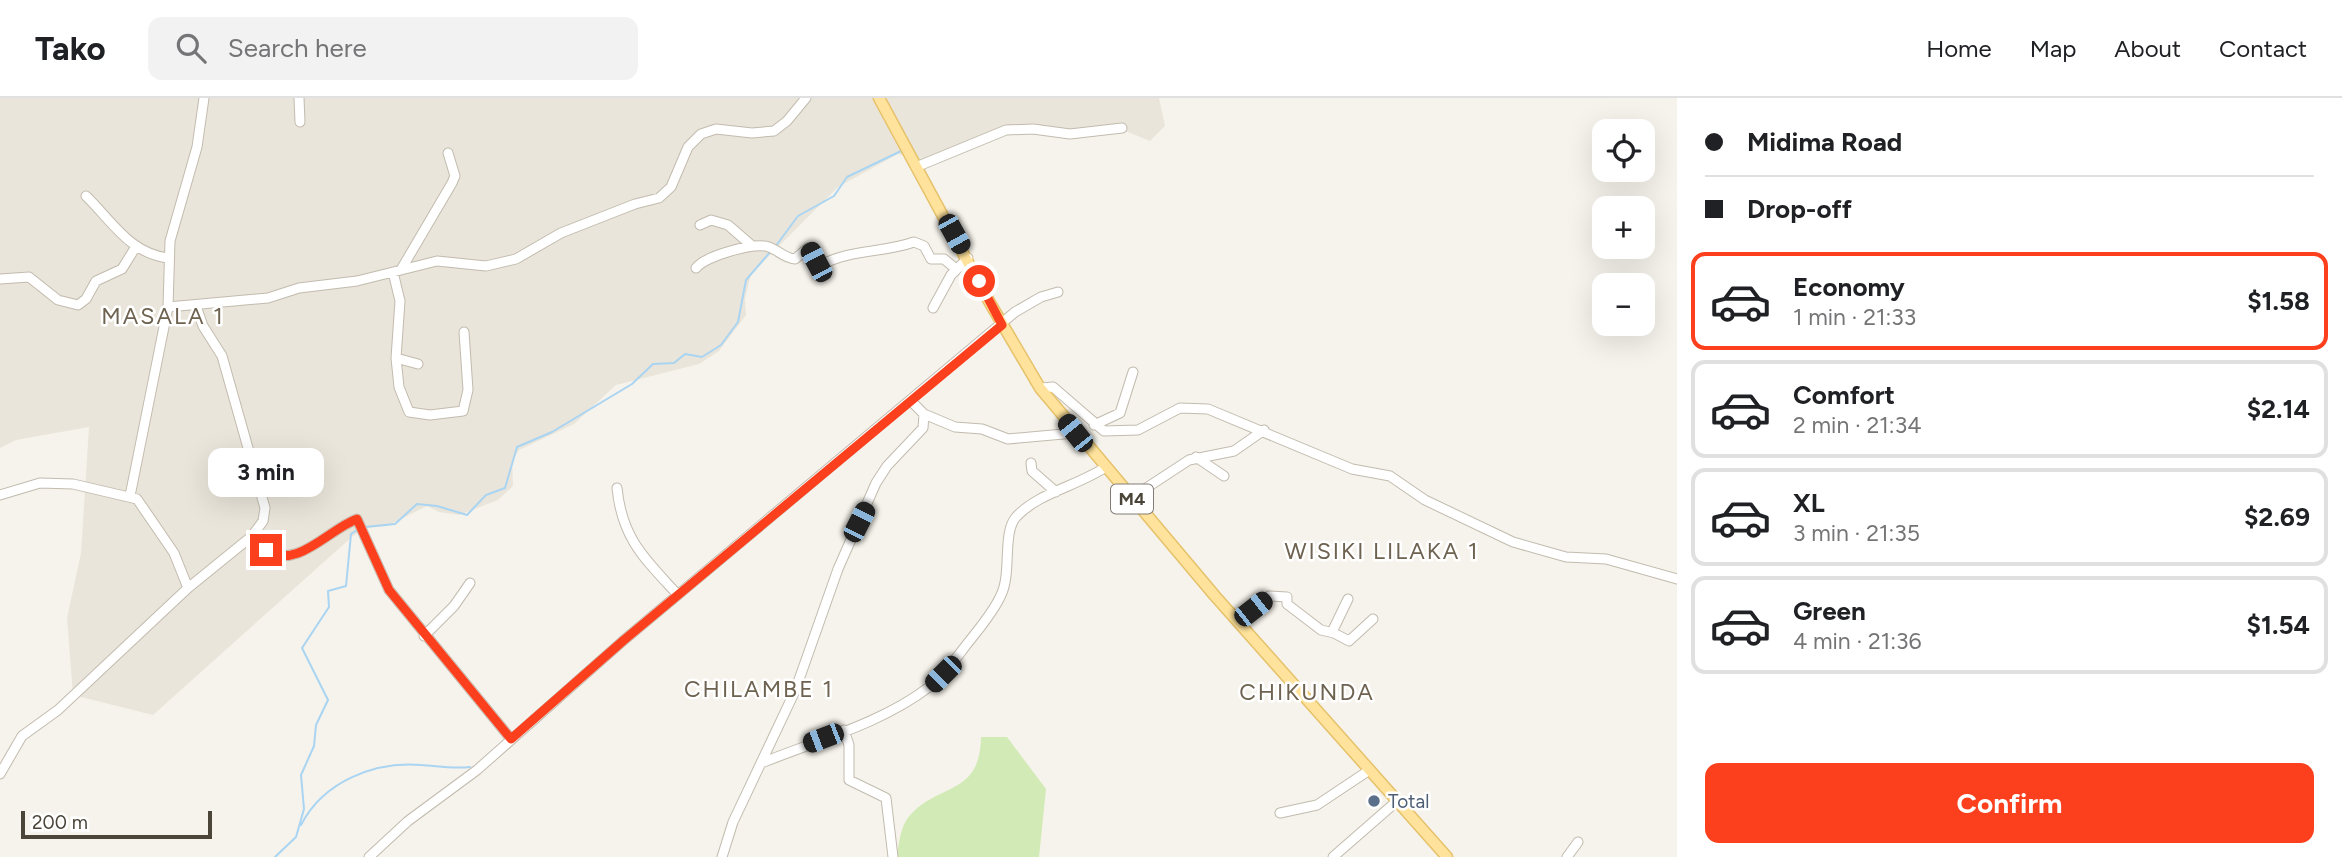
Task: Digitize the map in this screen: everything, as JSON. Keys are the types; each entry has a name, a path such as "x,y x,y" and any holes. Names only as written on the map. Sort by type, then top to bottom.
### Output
{"main road":[{"name":"M4","path":"879,98 1002,325 1040,388 1104,468 1368,771 1447,857"}],"street":[{"path":"130,496 168,307 168,258 197,147 204,98"},
{"path":"299,98 300,122"},
{"path":"168,307 268,298 306,286 357,281 448,260 466,266 486,266 524,256 561,233 635,204 659,198 671,187 688,147 701,134 716,129 752,133 774,131 788,121 806,98"},
{"path":"916,167 1006,130 1033,129 1070,134 1122,128"},
{"path":"448,153 455,176 398,270 400,301 396,358 399,387 408,412 430,415 463,411 468,390 464,332"},
{"path":"86,196 135,248 147,254 168,258"},
{"path":"700,225 710,220 728,225 751,245"},
{"path":"696,268 704,259 751,245 766,246 795,259 808,248 816,262 821,265 859,250 899,247 914,242 924,246 932,259 944,259 956,269"},
{"path":"0,279 29,277 58,300 78,304 86,299 96,281 122,269 135,248"},
{"path":"933,308 956,269 968,258"},
{"path":"369,857 408,821 477,770 678,595 1022,307 1058,292"},
{"path":"0,774 22,736 58,710 188,589 252,536 265,515 222,356 203,326 196,306"},
{"path":"396,358 418,364"},
{"path":"1094,425 1120,412 1133,372"},
{"path":"1040,388 1058,390 1094,425 1112,432 1138,430 1180,408 1191,407 1224,414 1352,469 1390,476 1425,500 1513,542 1566,557 1606,559 1677,579"},
{"path":"910,400 924,414 955,427 982,429 1016,440 1075,433"},
{"path":"720,856 733,822 764,762 795,691 838,569 879,476 923,428 924,414"},
{"path":"1131,498 1196,457 1234,451 1264,430"},
{"path":"1196,457 1224,476"},
{"path":"1031,463 1032,471 1056,492"},
{"path":"764,762 899,707 943,674 1001,596 1008,571 1009,536 1015,519 1056,492 1078,484 1104,468"},
{"path":"0,495 34,483 73,484 130,496 150,515 174,554 188,589"},
{"path":"617,488 620,515 641,555 678,595"},
{"path":"266,550 284,556 309,550 338,526 357,519 389,590 511,739"},
{"path":"424,636 454,606 470,583"},
{"path":"1237,621 1269,596 1287,597 1287,604 1321,630 1349,641 1373,619"},
{"path":"1334,633 1349,599"},
{"path":"844,730 849,745 849,780 886,798 894,857"},
{"path":"1280,813 1317,804 1368,771"},
{"path":"1334,857 1396,802"},
{"path":"1567,857 1577,842"}],"shaded area":[{"path":"0,98 1159,98 1165,126 1150,141 1128,132 992,131 985,138 928,163 898,154 838,187 751,274 745,299 746,315 719,351 699,364 616,385 574,424 519,450 512,461 513,486 498,500 459,515 439,512 427,506 387,526 366,528 353,536 153,715 73,695 67,618 81,553 89,427 16,440 0,448"}],"green space":[{"path":"981,737 1007,737 1046,789 1039,857 897,857 901,833 909,816 924,803 967,778 979,755"}],"waterway":[{"path":"775,247 798,216 834,196 847,177 901,151"},
{"path":"365,527 395,524 417,504 437,506 467,515 486,495 505,488 517,447 552,432 632,384 653,364 674,363 685,354 702,357 721,345 738,322 746,280 771,251"},
{"path":"275,857 296,837 304,809 301,775 314,746 316,725 328,700 302,648 329,607 328,591 346,586 351,534 357,530"},
{"path":"301,825 322,797 336,786 368,771 403,765 470,767"}],"place":[{"name":"Total","path":"1374,801"}],"district":[{"name":"MASALA 1","path":"163,316"},
{"name":"WISIKI LILAKA 1","path":"1382,551"},
{"name":"CHILAMBE 1","path":"759,689"},
{"name":"CHIKUNDA","path":"1307,692"}],"route":[{"path":"266,550 284,556 309,550 338,526 357,519 370,542 389,590 428,641 511,739 624,640 1002,325 979,281"}]}
